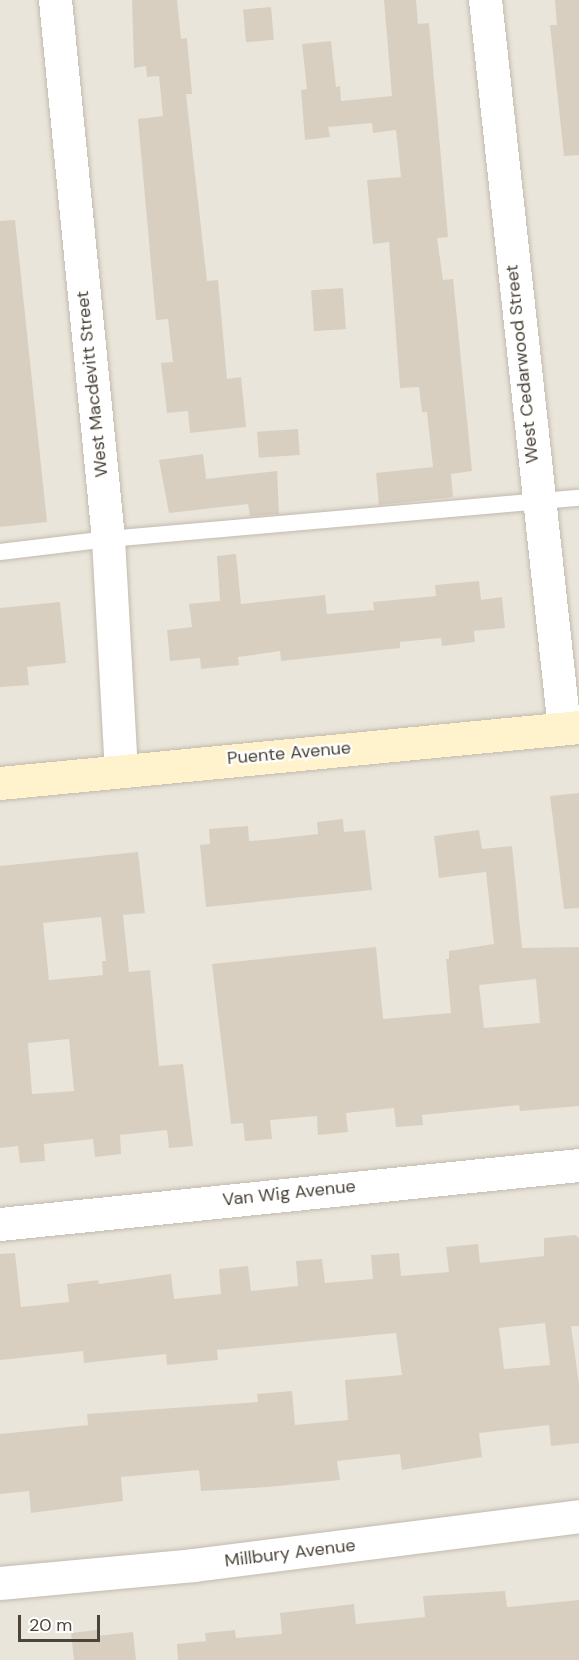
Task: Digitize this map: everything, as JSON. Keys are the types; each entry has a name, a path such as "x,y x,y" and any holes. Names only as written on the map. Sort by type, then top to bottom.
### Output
{"main road":[{"name":"Puente Avenue","path":"0,783 121,768 571,728"}],"street":[{"name":"West Macdevitt Street","path":"55,0 108,539 121,768"},
{"name":"West Cedarwood Street","path":"485,0 537,502 571,728"},
{"name":"Van Wig Avenue","path":"0,1224 579,1165"},
{"name":"Millbury Avenue","path":"0,1583 193,1565 579,1516"}],"lane":[{"path":"0,552 108,539 579,498"}],"shaded area":[{"path":"0,0 579,0 579,730 0,730"},
{"path":"0,727 579,727 579,1660 0,1660"}],"building":[{"path":"132,0 177,0 181,39 187,38 192,94 186,94 207,281 218,280 227,379 241,377 246,427 190,433 188,411 167,413 161,363 173,362 168,319 156,320 138,119 163,116 159,76 147,77 146,66 134,68"},
{"path":"384,0 416,0 418,24 429,23 448,237 437,238 443,280 453,279 472,471 451,474 453,497 379,505 376,473 433,467 427,412 422,412 419,387 400,388 389,242 373,244 367,180 401,177 396,130 373,133 372,123 328,127 330,137 305,140 301,90 307,89 302,44 331,41 336,87 340,86 341,101 392,96"},
{"path":"555,0 579,0 579,155 564,156 550,25 557,25"},
{"path":"271,7 274,40 246,42 243,9"},
{"path":"15,220 47,522 0,527 0,221"},
{"path":"343,288 346,329 314,331 311,290"},
{"path":"298,429 300,455 259,458 257,432"},
{"path":"203,454 206,479 277,471 279,514 250,516 248,504 169,513 159,460"},
{"path":"236,554 241,604 325,595 327,614 374,610 373,602 436,596 435,585 479,581 481,600 502,597 505,628 474,631 475,642 442,646 441,638 400,642 400,648 281,661 280,651 238,657 239,665 201,669 200,658 170,661 167,630 192,627 189,604 220,601 217,556"},
{"path":"60,602 66,663 27,667 29,685 0,687 0,608"},
{"path":"579,793 579,908 564,909 550,796"},
{"path":"343,819 344,832 365,830 372,890 206,907 200,845 210,844 209,829 248,826 249,841 264,840 318,834 317,822"},
{"path":"479,830 482,849 512,846 522,948 579,947 579,1106 520,1111 519,1105 422,1115 423,1125 396,1127 394,1108 346,1113 348,1132 318,1135 317,1116 270,1120 272,1139 245,1141 243,1123 231,1124 212,964 376,947 383,1019 451,1013 446,959 449,959 449,951 494,944 486,872 439,878 434,836","holes":["536,979 540,1023 484,1028 479,985"]},
{"path":"138,852 145,913 123,915 129,972 150,970 159,1066 183,1064 193,1146 169,1148 167,1130 120,1135 121,1154 95,1157 93,1139 44,1144 45,1161 20,1163 18,1146 0,1148 0,866","holes":["101,917 106,961 102,961 103,975 49,980 43,923","69,1039 74,1091 32,1094 28,1043"]},
{"path":"575,1235 579,1238 579,1326 571,1326 579,1384 579,1443 551,1446 549,1425 479,1433 482,1457 402,1470 400,1454 337,1461 340,1480 267,1487 201,1491 199,1470 121,1477 123,1501 31,1513 29,1491 0,1494 0,1434 88,1425 87,1414 258,1402 257,1394 292,1391 295,1425 348,1420 345,1380 402,1375 396,1333 217,1350 218,1360 167,1365 166,1354 84,1363 83,1351 0,1360 0,1254 15,1253 21,1307 69,1302 67,1284 98,1280 99,1284 171,1274 174,1299 221,1294 219,1269 248,1266 251,1291 298,1286 296,1261 322,1259 325,1283 373,1279 371,1255 399,1253 401,1276 449,1272 446,1247 478,1244 480,1263 544,1256 544,1238","holes":["545,1323 550,1365 504,1369 499,1328"]},
{"path":"505,1591 507,1607 579,1600 579,1660 178,1660 177,1644 206,1641 205,1633 235,1630 236,1638 282,1634 280,1613 354,1604 356,1624 425,1617 423,1596"},
{"path":"97,1630 97,1636 133,1632 136,1660 74,1660 71,1633"}]}
